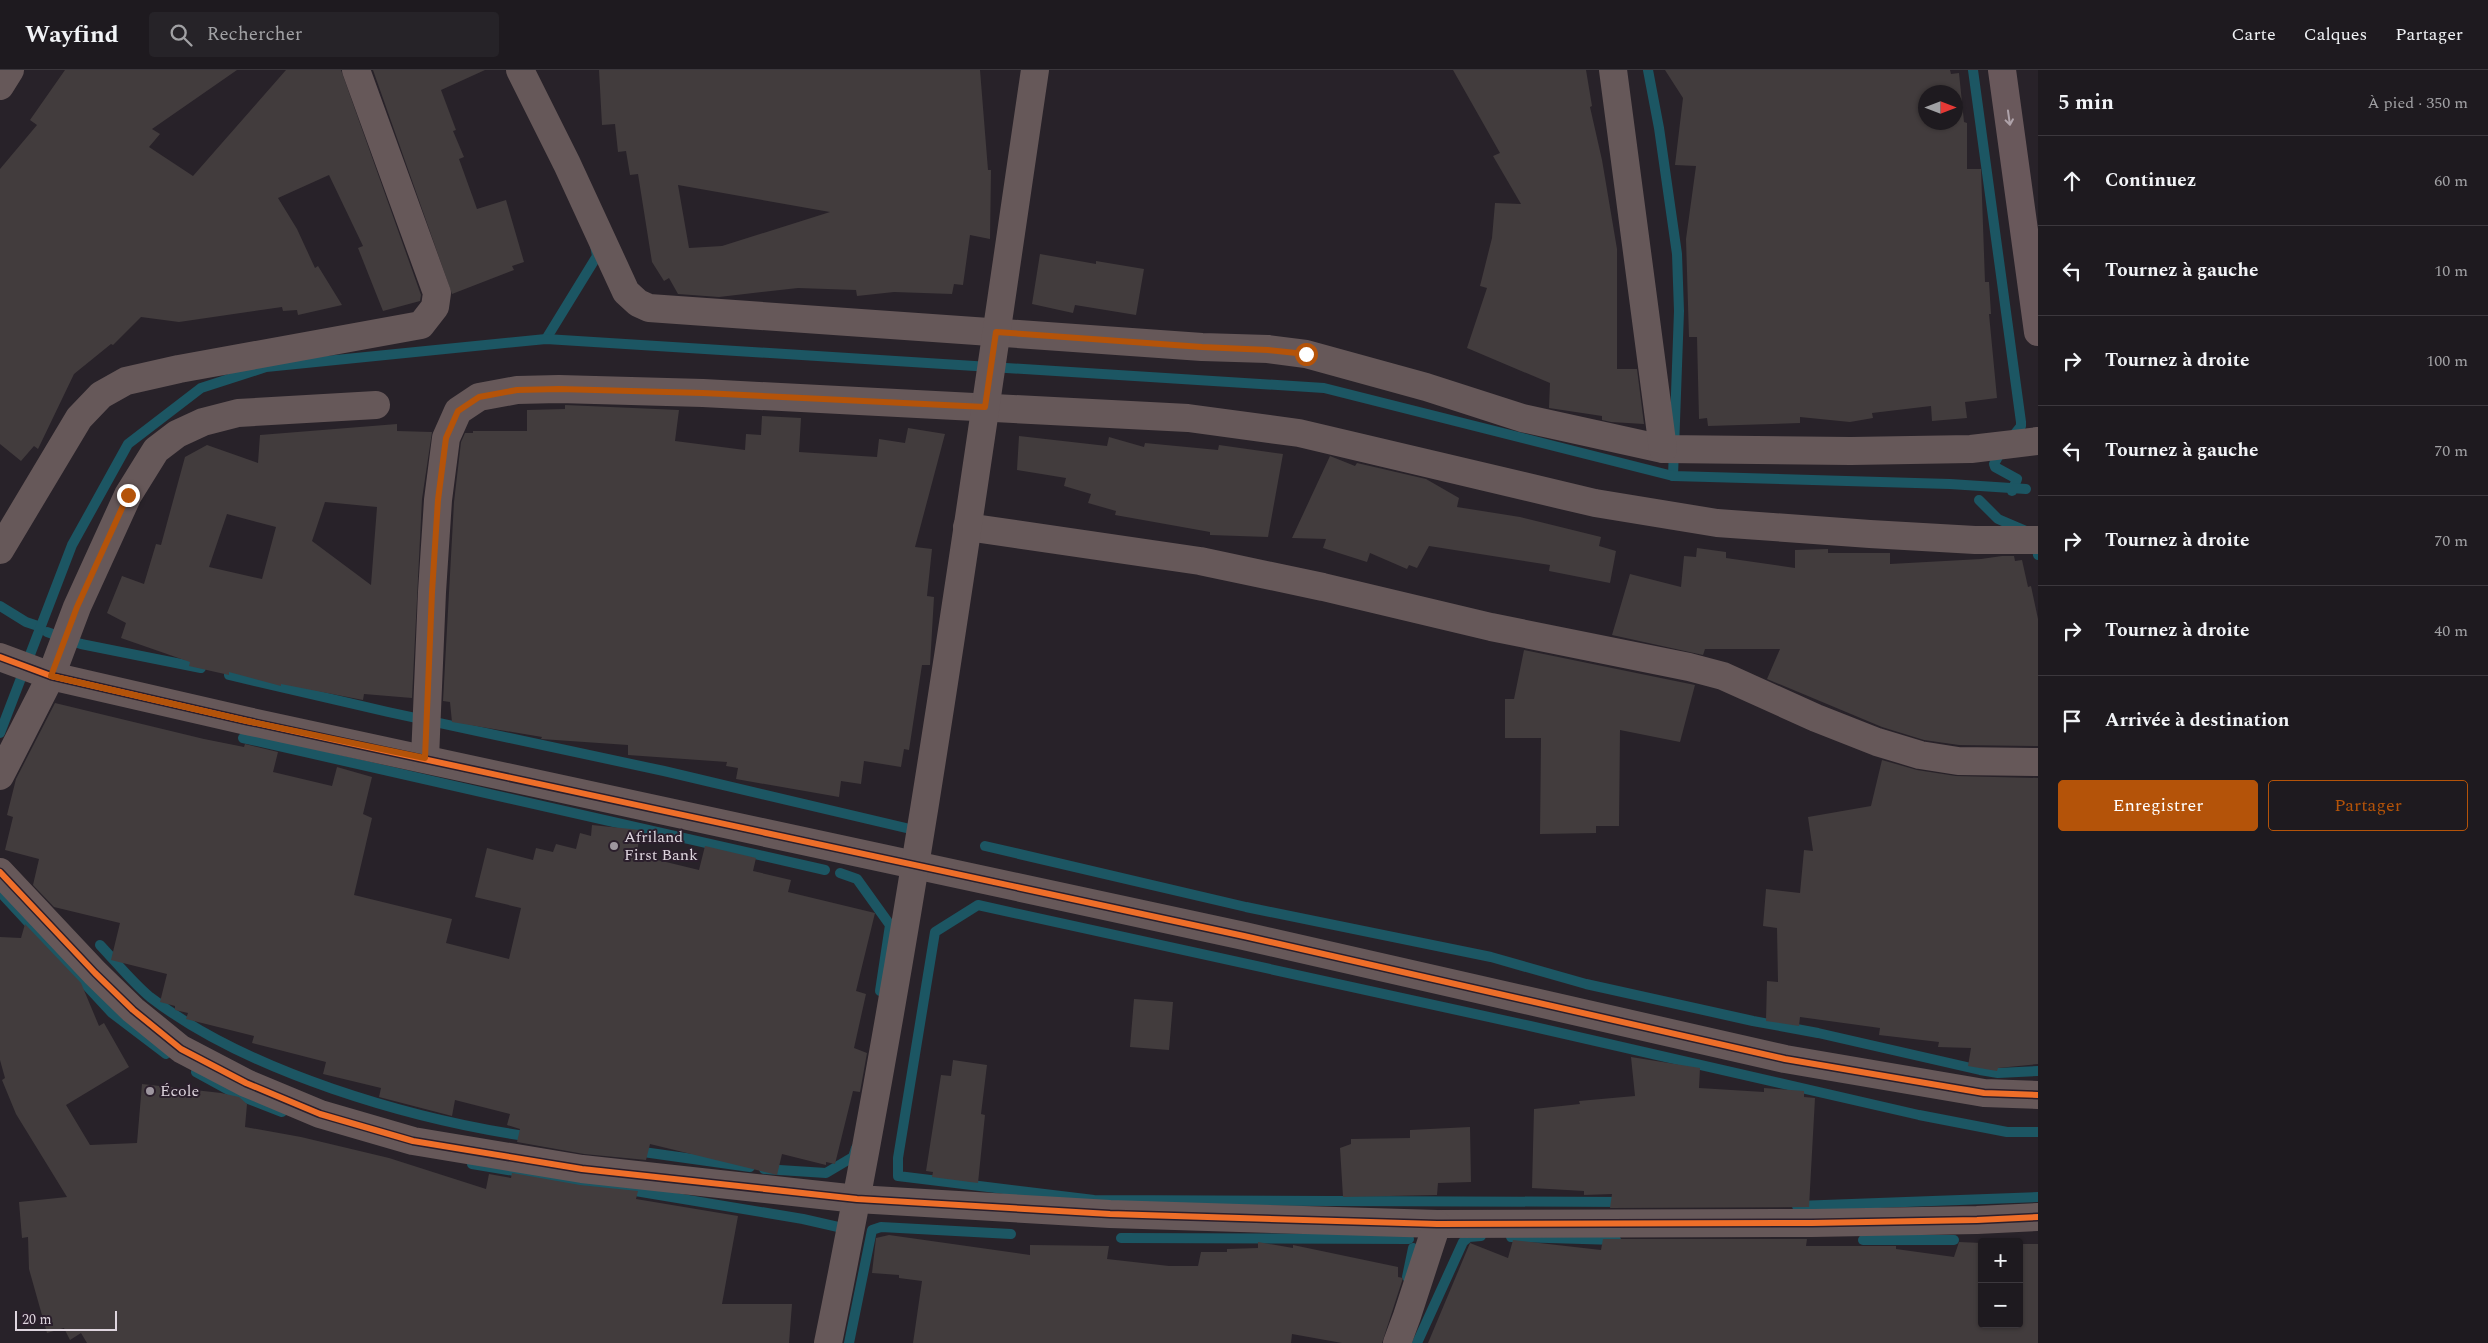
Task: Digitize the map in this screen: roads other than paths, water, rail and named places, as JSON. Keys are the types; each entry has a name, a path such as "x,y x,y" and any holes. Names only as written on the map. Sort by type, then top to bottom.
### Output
{"main road":[{"path":"2002,70 2038,332"}],"street":[{"path":"0,86 10,70"},
{"path":"0,550 79,418 101,395 126,381 179,369 421,325 430,316 435,307 437,293 356,70"},
{"path":"520,70 567,164 626,292 638,304 662,310 1306,354 1522,418 1663,449 1851,451 1962,449 2038,441"},
{"path":"828,1343 857,1199 916,865 1035,70"},
{"path":"1613,70 1663,449"},
{"path":"425,758 438,500 446,438 458,411 479,397 517,390 559,389 703,393 1188,418 1300,433 1595,503 1717,523 1946,538 2038,540"},
{"path":"0,776 43,674 77,607 128,495 156,450 177,434 203,422 238,413 376,404"},
{"path":"967,527 1210,563 1323,587 1491,627 1689,667 1724,676 1816,718 1877,742 1920,755 1958,761 2038,762"},
{"path":"0,656 43,674 247,721 916,865 1784,1059 1984,1093 2038,1095"},
{"path":"0,872 133,1010 181,1049 246,1084 320,1114 412,1141 582,1169 857,1199 1110,1214 1437,1224 1812,1223 2038,1217"},
{"path":"1396,1343 1408,1316 1437,1224"}],"waterway":[{"path":"1648,70 1659,128 1677,254 1679,311 1673,476"},
{"path":"1973,70 2021,422 2021,426 2013,436"},
{"path":"546,339 597,256 595,245"},
{"path":"0,733 72,545 128,444 201,388 266,367 546,339 1324,388 1673,476 1950,484 2026,489"},
{"path":"2000,453 1994,464 1995,467 2017,479 2012,491"},
{"path":"1979,500 1998,519 2035,535 2038,555"},
{"path":"0,606 26,622 41,627"},
{"path":"47,632 81,644 201,668"},
{"path":"229,675 388,712 664,771 906,828"},
{"path":"243,738 825,870"},
{"path":"985,846 1246,907 1491,957 1586,984 1753,1021 1818,1033 1980,1070 1998,1073 2038,1071"},
{"path":"840,873 857,879 890,925 880,991"},
{"path":"0,892 112,1013 166,1054"},
{"path":"1625,1202 1094,1200 898,1176 898,1158 935,932 978,905 1530,1026 1919,1115 2007,1132 2038,1132"},
{"path":"100,945 150,997 189,1024 234,1048 282,1070 332,1089 384,1105 485,1129 532,1137"},
{"path":"196,1072 238,1095 282,1112"},
{"path":"764,1169 826,1173 853,1157 856,1148"},
{"path":"636,1151 750,1167"},
{"path":"472,1164 803,1219 847,1229"},
{"path":"1797,1206 2038,1197"},
{"path":"849,1343 872,1230 881,1227 1011,1234"},
{"path":"1417,1343 1463,1242 1469,1237 1481,1236"},
{"path":"1511,1237 1616,1240"},
{"path":"1121,1238 1409,1239"},
{"path":"1863,1240 1954,1240"},
{"path":"1407,1277 1413,1248"}],"place":[{"name":"Afriland First Bank","path":"614,846"},
{"name":"École","path":"150,1091"}]}
